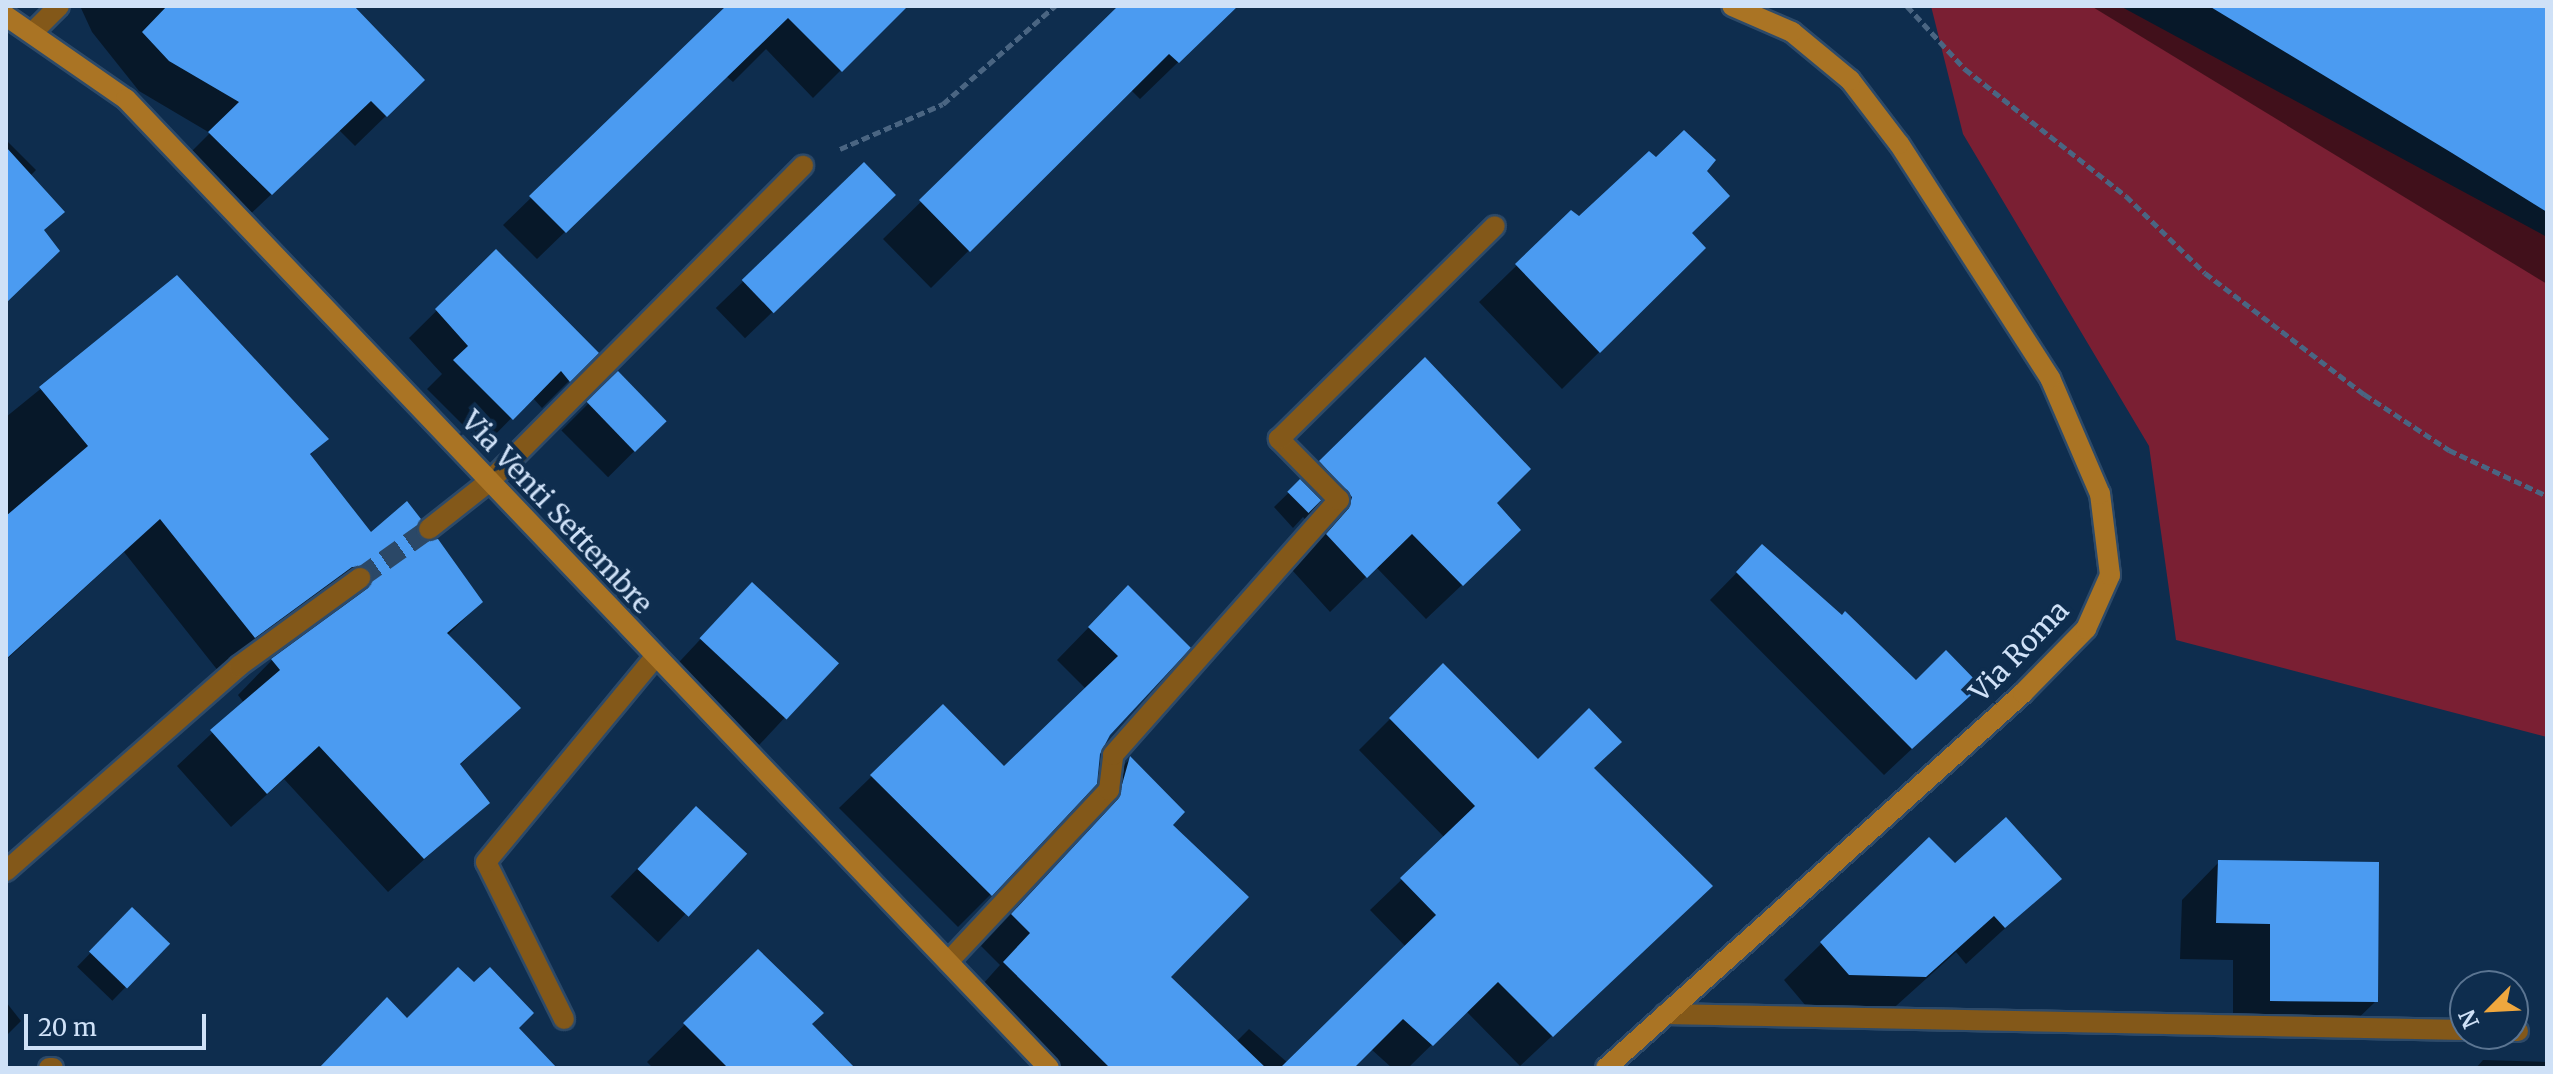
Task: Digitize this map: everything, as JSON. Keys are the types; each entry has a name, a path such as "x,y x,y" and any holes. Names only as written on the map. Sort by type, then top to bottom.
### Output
{"street":[{"path":"32,33 59,6"},
{"name":"Via Roma","path":"1606,1068 2023,693 2086,629 2110,575 2100,494 2050,378 1899,144 1850,80 1792,32 1732,6"},
{"name":"Via Venti Settembre","path":"6,16 126,99 491,480 654,658 1049,1068"},
{"path":"429,529 491,480 803,166"},
{"path":"948,962 1109,790 1113,755 1339,500 1279,439 1495,226"},
{"path":"6,871 239,666 360,578"},
{"path":"564,1019 486,862 654,658"},
{"path":"1665,1014 2449,1030"}],"path":[{"path":"803,166 943,104 1055,6"},
{"path":"1907,6 1965,69 2126,196 2205,273 2364,394 2449,450 2547,496"}],"shaded area":[{"path":"1931,6 2120,6 2547,237 2547,737 2176,640 2149,446 1963,134"}],"building":[{"path":"167,6 354,6 425,80 387,117 371,101 272,195 208,132 239,102 169,61 142,32"},
{"path":"726,6 908,6 842,72 788,18 566,233 529,196"},
{"path":"1118,6 1238,6 1179,63 1169,54 970,252 919,200"},
{"path":"2209,6 2547,6 2547,212 2452,153"},
{"path":"1684,130 1716,160 1707,171 1730,196 1692,233 1706,248 1600,353 1515,264 1571,210 1579,216 1649,151 1656,157"},
{"path":"6,147 65,212 44,230 60,251 6,303"},
{"path":"864,162 896,195 774,313 742,280"},
{"path":"496,249 599,353 570,382 561,371 513,420 453,360 468,346 435,309"},
{"path":"177,275 329,439 310,454 371,532 407,501 421,519 418,536 425,541 438,539 483,602 447,633 521,708 460,764 490,803 424,859 319,746 267,794 210,730 280,670 271,659 368,588 373,576 366,567 352,567 255,638 160,519 6,659 6,516 88,446 39,387"},
{"path":"1425,357 1531,469 1497,503 1521,530 1463,586 1412,534 1367,578 1326,534 1349,508 1352,497 1319,461"},
{"path":"618,371 667,421 635,452 586,402"},
{"path":"1300,479 1321,500 1308,513 1287,492"},
{"path":"1762,544 1842,615 1845,611 1916,680 1946,650 1981,686 1912,749 1736,572"},
{"path":"752,582 839,663 787,719 699,638"},
{"path":"1128,585 1191,648 1110,735 1100,754 1097,784 992,896 870,775 943,704 1004,766 1118,656 1088,627"},
{"path":"1443,663 1538,759 1589,708 1622,742 1594,768 1713,886 1553,1037 1498,982 1433,1046 1403,1019 1354,1068 1280,1068 1436,915 1400,878 1475,806 1389,718"},
{"path":"1130,756 1185,812 1173,825 1249,897 1171,977 1266,1068 1110,1068 1003,962 1030,933 1011,914 1118,799"},
{"path":"696,806 747,854 689,917 637,869"},
{"path":"2006,817 2062,879 2005,928 1994,916 1926,977 1849,975 1820,942 1929,837 1955,863"},
{"path":"2218,860 2379,862 2378,1002 2270,1001 2270,924 2216,923"},
{"path":"132,907 170,944 127,988 89,952"},
{"path":"758,949 824,1013 812,1024 855,1068 728,1068 683,1023"},
{"path":"458,967 474,982 490,967 534,1013 519,1028 557,1068 319,1068 387,997 407,1018"}],"tunnel":[{"path":"360,578 429,529"}]}
